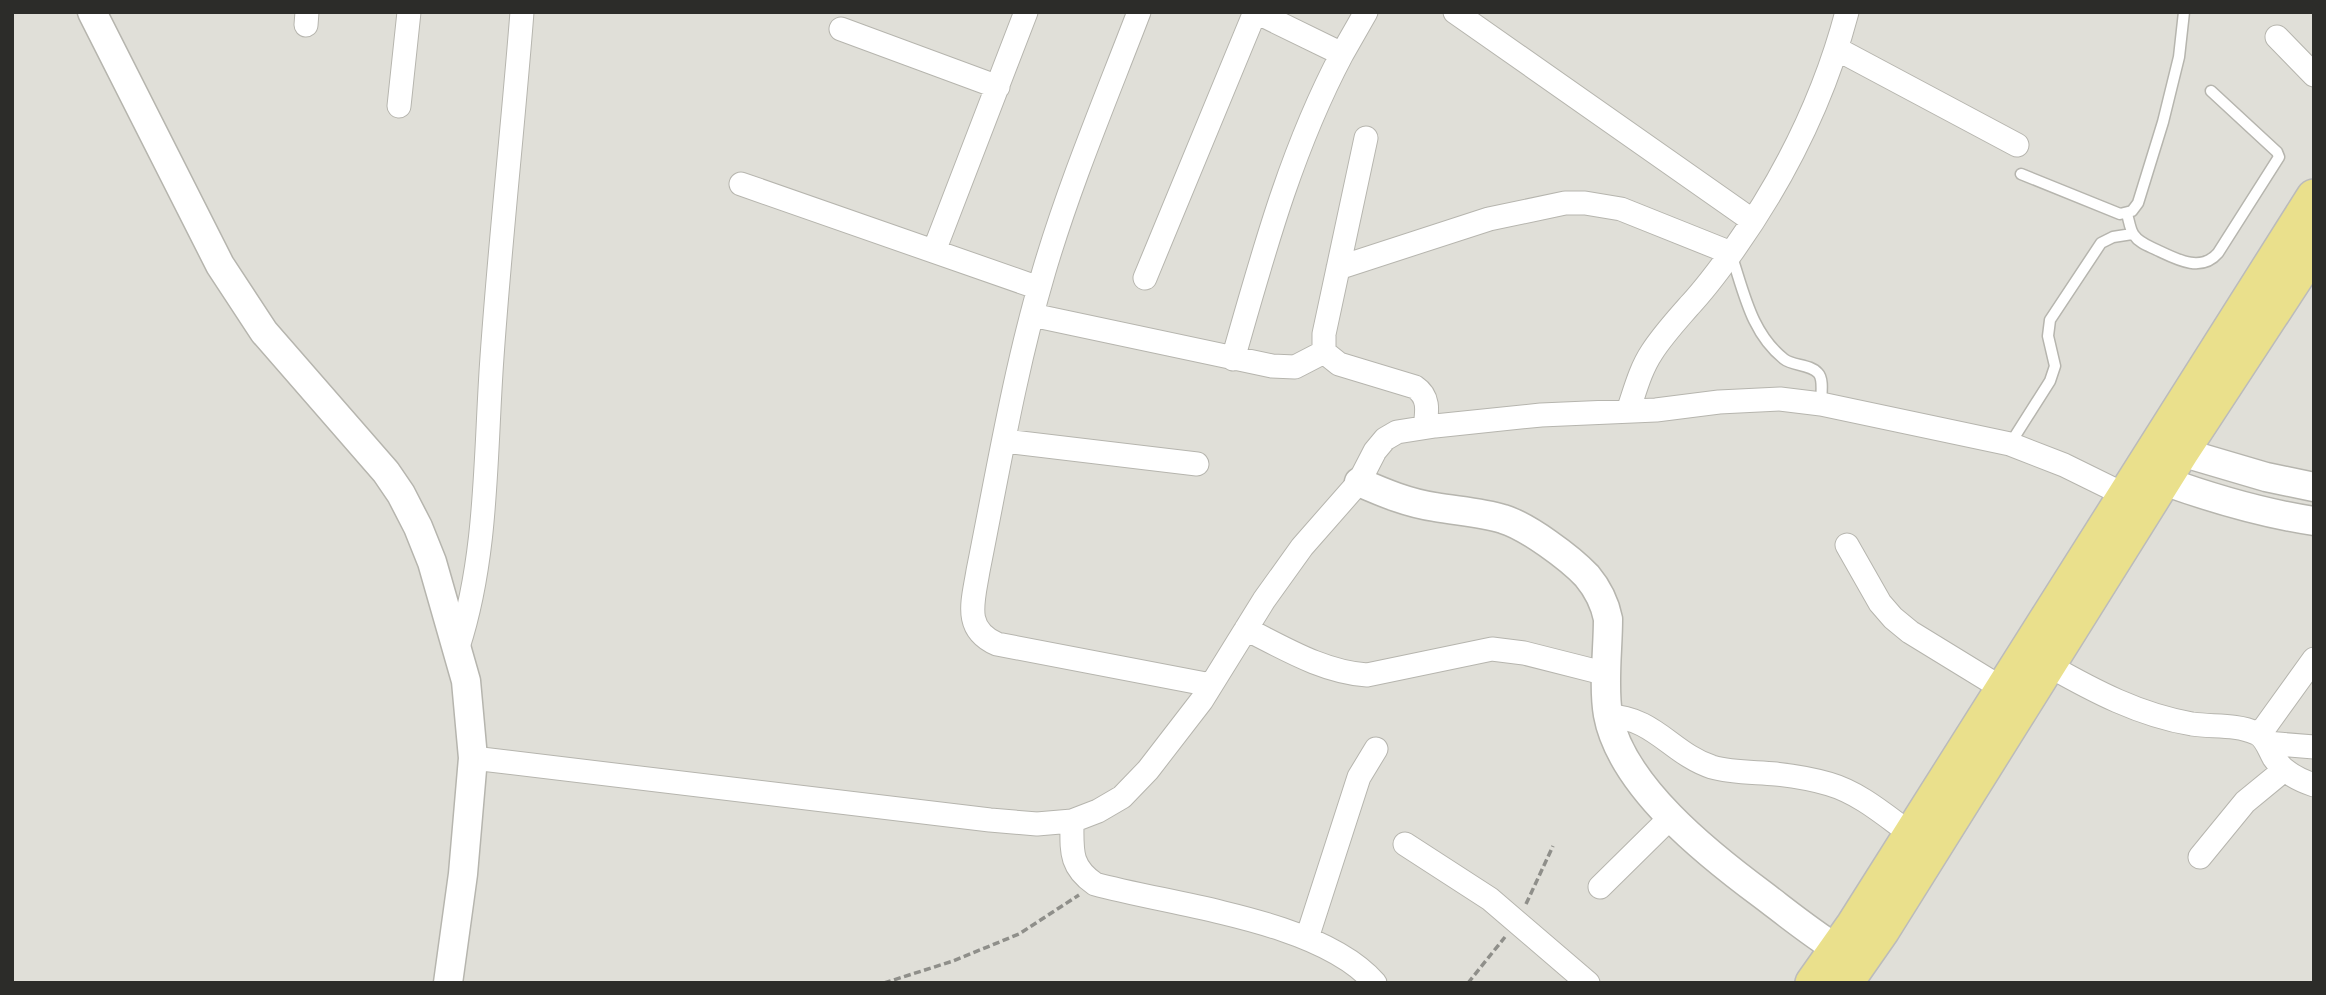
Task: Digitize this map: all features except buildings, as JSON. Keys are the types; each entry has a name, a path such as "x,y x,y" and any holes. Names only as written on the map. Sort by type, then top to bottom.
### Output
{"main road":[{"path":"1813,983 1911,834 2314,197"},
{"path":"1845,983 1882,930 2173,466 2311,258"}],"street":[{"path":"92,12 220,265 242,301 279,350 362,442 401,494 432,562 458,648 468,701 473,758 463,874 448,983"},
{"path":"399,106 409,12"},
{"path":"458,648 471,604 479,545 492,353 522,12"},
{"path":"933,251 1026,12"},
{"path":"1139,12 1057,229 1039,288 973,604 976,628 981,635 997,644 1211,685"},
{"path":"1144,278 1256,12 1342,54"},
{"path":"1234,359 1271,228 1307,127 1342,54 1366,12"},
{"path":"1455,12 1753,221"},
{"path":"1628,411 1639,377 1651,352 1731,253 1753,221 1806,127 1837,49 1847,12"},
{"path":"841,29 998,87"},
{"path":"2277,37 2314,75"},
{"path":"1837,49 2017,145"},
{"path":"1324,352 1324,334 1366,138"},
{"path":"741,184 1039,288"},
{"path":"1338,268 1489,219 1565,203 1585,203 1621,209 1731,253"},
{"path":"1032,315 1234,359 1285,367 1307,362 1324,352"},
{"path":"1324,352 1339,364 1415,387 1422,392 1427,405 1425,427"},
{"path":"473,758 990,820 1037,824 1072,821 1098,811 1122,797 1148,771 1211,685 1270,591 1302,547 1359,482 1385,439 1397,432 1425,427 1541,415 1780,399 1821,404 2010,444 2064,465 2125,495"},
{"path":"1005,441 1197,464"},
{"path":"2173,466 2266,477 2314,487"},
{"path":"2173,466 2218,501 2258,512 2314,521"},
{"path":"1359,482 1413,503 1466,510 1506,520 1527,530 1587,577 1605,606 1608,619 1608,716 1631,768 1686,834 1799,925 1837,949"},
{"path":"1847,545 1880,603 1893,618 1910,632 2003,689"},
{"path":"1246,629 1313,662 1351,674 1367,675 1492,649 1524,653 1607,674"},
{"path":"2263,738 2314,659"},
{"path":"2048,665 2104,696 2140,711 2192,724 2244,729 2263,738 2314,747"},
{"path":"1608,716 1639,721 1688,755 1715,768 1776,774 1830,784 1864,800 1911,834"},
{"path":"2263,738 2284,770 2314,785"},
{"path":"1307,938 1359,777 1376,749"},
{"path":"2200,857 2234,814 2284,770"},
{"path":"1600,887 1671,817"},
{"path":"1072,821 1074,863 1082,875 1095,884 1264,924 1307,938 1342,954 1375,983"},
{"path":"1405,844 1490,899 1588,983"}],"lane":[{"path":"2021,174 2120,214 2132,211 2138,203 2163,122 2179,57 2183,13"},
{"path":"2127,214 2132,234 2142,243 2179,261 2190,264 2207,262 2218,253 2279,157 2277,152 2211,91"},
{"path":"2010,444 2050,381 2055,366 2048,335 2050,320 2101,243 2113,237 2132,234"},
{"path":"1731,253 1756,328 1783,358 1817,370 1821,375 1821,404"}],"path":[{"path":"884,983 953,961 1019,934 1095,884"}]}
